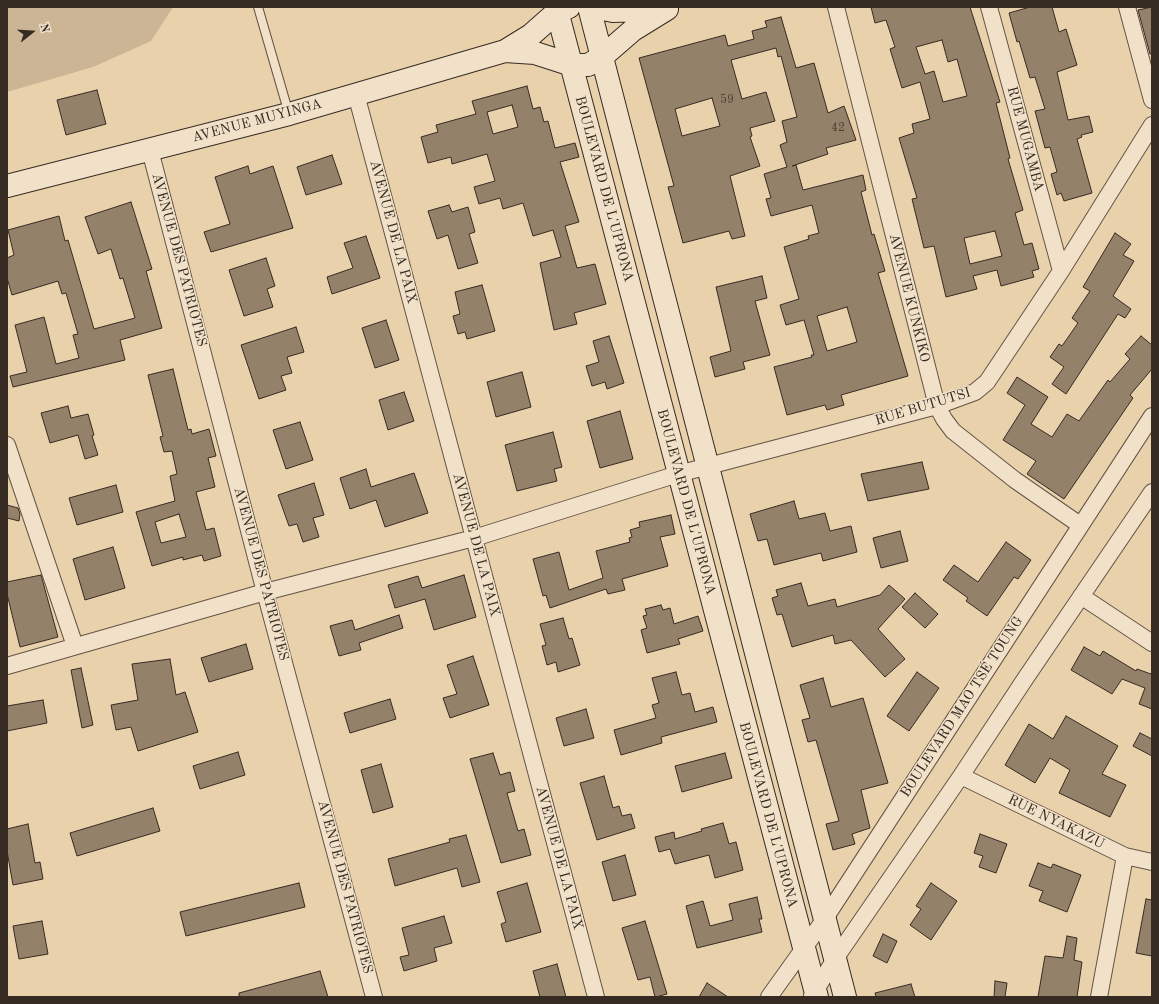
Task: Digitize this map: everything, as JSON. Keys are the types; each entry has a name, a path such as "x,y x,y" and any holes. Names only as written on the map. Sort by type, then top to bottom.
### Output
{"street":[{"path":"590,7 612,11 630,21"},
{"name":"BOULEVARD DE L'UPRONA","path":"590,7 845,997"},
{"name":"AVENUE KUNKIKO","path":"836,7 936,406 953,431 1015,480 1080,525"},
{"name":"RUE MUGAMBA","path":"989,7 1061,271"},
{"path":"1127,7 1152,100"},
{"path":"572,65 588,65 603,56 630,21 670,8"},
{"path":"533,44 561,9"},
{"name":"BOULEVARD DE L'UPRONA","path":"561,9 572,65 804,950 814,995"},
{"name":"AVENUE MUYINGA","path":"7,186 289,114 533,44 572,65"},
{"name":"AVENUE DE LA PAIX","path":"356,94 596,997"},
{"name":"RUE BUTUTSI","path":"7,666 266,592 474,538 678,474 936,406 975,392 987,382 1061,271 1152,125"},
{"name":"AVENUE DES PATRIOTES","path":"150,150 374,997"},
{"name":"BOULEVARD MAO TSÉ TOUNG","path":"769,997 824,920 1152,416"},
{"path":"7,445 75,646"},
{"path":"814,995 835,959 961,776 1152,492"},
{"path":"1081,596 1152,643"},
{"name":"RUE NYAKAZU","path":"961,776 1125,856 1152,862"},
{"path":"1099,997 1125,856"}],"lane":[{"path":"258,7 289,114"}],"shaded area":[{"path":"7,7 173,7 151,41 93,67 7,92"}],"building":[{"path":"871,7 970,7 1000,102 996,103 1010,158 1008,159 1023,210 1015,213 1024,245 1032,243 1039,269 1032,271 1034,277 1001,286 997,270 973,276 977,289 946,297 934,246 924,248 912,199 917,198 899,138 914,133 912,124 930,119 920,82 902,88 890,49 895,47 886,20 875,23","holes":["942,40 948,62 957,59 967,96 943,102 934,71 925,74 916,47","995,231 1002,256 970,264 964,238"]},
{"path":"1030,7 1052,7 1059,32 1066,29 1077,65 1057,72 1068,120 1089,116 1093,132 1081,135 1082,137 1077,139 1092,193 1064,201 1061,193 1057,195 1051,174 1057,172 1050,147 1045,148 1035,111 1045,109 1035,77 1030,78 1019,41 1017,42 1009,13"},
{"path":"1152,7 1152,54 1150,54 1138,10"},
{"path":"781,17 796,68 814,63 828,113 844,106 856,140 826,148 828,154 792,166 796,165 803,190 863,175 866,190 861,192 872,235 874,234 885,271 878,273 908,376 841,395 844,405 827,410 825,405 787,415 774,367 812,357 811,355 814,355 804,320 786,325 780,305 799,299 784,247 809,239 808,236 819,233 812,205 771,216 766,199 771,198 764,174 787,167 780,145 787,142 782,121 797,117 781,56 778,57 776,48 731,60 742,99 766,92 775,121 750,128 752,136 750,137 760,166 730,176 745,236 732,239 729,231 683,243 668,187 674,186 639,58 725,35 728,46 754,39 752,31 767,27 765,21","holes":["712,98 720,126 682,136 675,109","847,307 857,342 827,351 817,316"]},
{"path":"527,86 533,109 540,107 544,122 548,121 555,148 575,143 579,157 560,162 579,222 565,226 577,268 595,264 606,304 574,313 577,324 554,330 540,263 561,257 553,230 533,236 523,203 503,209 500,198 479,204 474,187 495,181 487,154 452,164 451,157 428,163 421,137 438,132 436,125 476,114 472,101","holes":["512,105 518,127 493,134 487,112"]},
{"path":"97,90 106,124 66,135 57,100"},
{"path":"332,155 342,184 306,195 297,167"},
{"path":"248,166 250,174 273,166 293,228 211,252 204,232 230,224 215,177"},
{"path":"131,202 152,269 146,271 162,328 120,340 125,360 13,387 10,376 27,372 15,325 44,317 56,364 79,358 73,335 78,334 66,293 62,294 58,281 12,295 7,278 7,258 14,255 8,230 59,216 65,241 68,240 94,329 135,318 123,278 120,279 111,249 98,254 85,217"},
{"path":"449,205 452,212 468,207 475,232 469,234 478,263 458,269 448,235 437,239 428,211"},
{"path":"1115,233 1131,244 1123,255 1134,261 1113,296 1131,309 1125,318 1118,314 1066,394 1052,384 1064,367 1050,357 1059,344 1062,346 1078,323 1072,318 1090,291 1083,287"},
{"path":"366,236 380,278 332,294 327,277 353,268 344,243"},
{"path":"266,258 275,286 267,289 273,307 244,316 229,270"},
{"path":"762,276 767,298 755,301 770,355 743,362 745,369 715,377 710,357 731,351 716,287"},
{"path":"482,285 495,331 467,339 465,332 458,334 453,316 460,314 455,292"},
{"path":"386,320 399,360 375,368 362,328"},
{"path":"296,327 304,352 287,357 292,373 281,376 286,390 259,399 241,345"},
{"path":"609,336 624,383 607,389 605,382 592,386 586,366 599,362 593,341"},
{"path":"1141,336 1152,345 1152,369 1130,395 1133,398 1064,499 1027,474 1036,461 1003,440 1025,405 1007,393 1017,377 1048,397 1031,424 1052,437 1067,414 1079,421 1108,380 1110,382 1130,359 1125,354"},
{"path":"173,369 188,430 191,429 192,434 209,429 216,456 208,458 215,487 196,492 206,530 214,528 221,556 204,561 202,555 183,560 183,557 152,566 136,512 175,501 170,476 177,474 172,451 164,452 160,437 163,436 148,375","holes":["179,514 186,537 161,543 155,522"]},
{"path":"522,372 531,407 496,417 487,382"},
{"path":"404,392 414,421 388,430 379,400"},
{"path":"68,406 71,418 88,414 94,435 92,436 98,455 85,459 78,435 50,443 41,413"},
{"path":"620,411 633,459 600,468 587,421"},
{"path":"300,422 313,460 286,469 273,430"},
{"path":"553,432 562,467 554,469 557,481 517,491 505,445"},
{"path":"922,462 929,489 868,501 861,474"},
{"path":"366,469 371,487 414,473 428,513 385,527 376,500 350,509 340,478"},
{"path":"314,483 324,515 313,518 319,537 303,542 297,524 289,526 278,495"},
{"path":"116,485 123,512 77,525 69,498"},
{"path":"794,501 799,519 825,513 830,531 851,526 857,552 823,561 821,553 774,565 767,539 758,541 750,514"},
{"path":"7,505 18,508 20,514 19,521 7,518"},
{"path":"671,515 675,534 660,537 668,566 622,579 625,590 608,594 606,589 550,608 546,595 543,596 533,559 559,552 569,590 603,578 596,551 630,542 629,538 632,537 630,530 640,527 639,522"},
{"path":"900,531 908,561 881,568 873,538"},
{"path":"1006,542 1031,560 1018,579 1014,577 987,616 966,601 968,598 943,580 954,565 978,582"},
{"path":"113,547 125,588 85,600 73,559"},
{"path":"41,575 58,637 20,647 7,594 7,582"},
{"path":"464,575 476,617 434,630 425,599 395,608 388,585 418,576 422,588"},
{"path":"801,583 808,606 835,599 837,607 880,595 889,585 905,599 878,629 905,659 885,677 851,640 835,644 833,635 792,647 782,614 777,615 772,598 778,596 776,590"},
{"path":"915,593 938,614 925,628 902,607"},
{"path":"661,605 663,610 670,608 674,624 698,616 703,631 678,639 680,644 647,653 641,630 647,628 643,616 647,615 645,609"},
{"path":"399,615 403,628 359,643 361,650 339,656 330,626 352,620 355,630"},
{"path":"563,618 569,639 572,638 580,665 558,672 556,662 547,665 542,646 546,645 540,624"},
{"path":"246,644 253,669 209,682 201,658"},
{"path":"1084,647 1100,656 1103,651 1136,671 1137,669 1151,674 1152,672 1152,709 1139,704 1145,688 1122,679 1112,694 1071,670"},
{"path":"473,656 489,705 450,718 443,698 457,694 447,665"},
{"path":"170,659 176,695 185,692 198,732 138,751 131,727 116,730 111,705 138,700 132,664"},
{"path":"81,668 93,725 82,728 71,670"},
{"path":"676,672 682,695 690,693 695,712 713,707 717,722 661,737 662,743 621,755 614,730 656,718 652,705 659,703 652,678"},
{"path":"917,672 939,688 909,731 887,716"},
{"path":"823,678 831,707 863,698 888,783 861,790 870,828 852,834 855,844 833,850 826,824 839,821 816,740 808,742 802,720 810,718 800,685"},
{"path":"390,699 396,719 350,733 344,713"},
{"path":"43,700 47,723 7,731 7,706"},
{"path":"586,709 594,738 564,746 556,718"},
{"path":"1066,716 1118,746 1102,774 1126,785 1110,817 1059,793 1070,770 1050,758 1035,783 1005,765 1029,724 1053,739"},
{"path":"1140,733 1152,739 1152,756 1133,746"},
{"path":"238,752 245,775 200,789 193,766"},
{"path":"493,753 500,775 510,772 515,791 507,793 518,831 524,829 531,855 501,863 470,759"},
{"path":"725,753 732,778 682,792 675,766"},
{"path":"381,764 393,807 373,813 361,770"},
{"path":"604,776 613,808 619,806 622,816 631,814 635,828 597,840 580,783"},
{"path":"153,808 160,831 77,856 70,833"},
{"path":"723,823 729,844 736,842 743,870 715,878 709,855 675,864 670,849 659,852 655,837 674,832 675,839 702,831 701,829"},
{"path":"28,824 35,863 40,862 43,879 13,885 7,851 7,829"},
{"path":"980,834 1007,844 996,873 979,867 983,856 974,853"},
{"path":"466,835 480,882 462,887 457,868 395,886 388,859 450,842 449,839"},
{"path":"625,855 636,895 613,901 602,862"},
{"path":"1038,863 1051,868 1053,864 1081,875 1067,912 1039,901 1043,891 1029,886"},
{"path":"299,883 305,907 186,936 180,912"},
{"path":"527,883 541,932 506,942 501,924 506,922 497,892"},
{"path":"931,883 957,901 931,940 910,925 921,909 916,906"},
{"path":"757,897 762,919 759,919 762,932 697,948 686,906 703,901 710,926 733,920 729,904"},
{"path":"1146,899 1152,900 1152,956 1136,953"},
{"path":"444,916 452,943 434,948 437,961 404,971 400,957 409,955 402,928"},
{"path":"42,921 48,954 19,959 13,926"},
{"path":"645,921 667,994 656,997 650,977 638,980 622,928"},
{"path":"883,934 897,941 887,963 873,956"},
{"path":"1067,936 1077,938 1074,960 1082,962 1077,997 1038,997 1045,956 1063,958"},
{"path":"557,964 566,997 540,997 533,971"},
{"path":"320,971 328,997 239,997 239,993"},
{"path":"995,981 1007,983 1005,997 994,997"},
{"path":"707,983 728,997 699,997"},
{"path":"911,984 915,997 876,997 875,993"}]}
